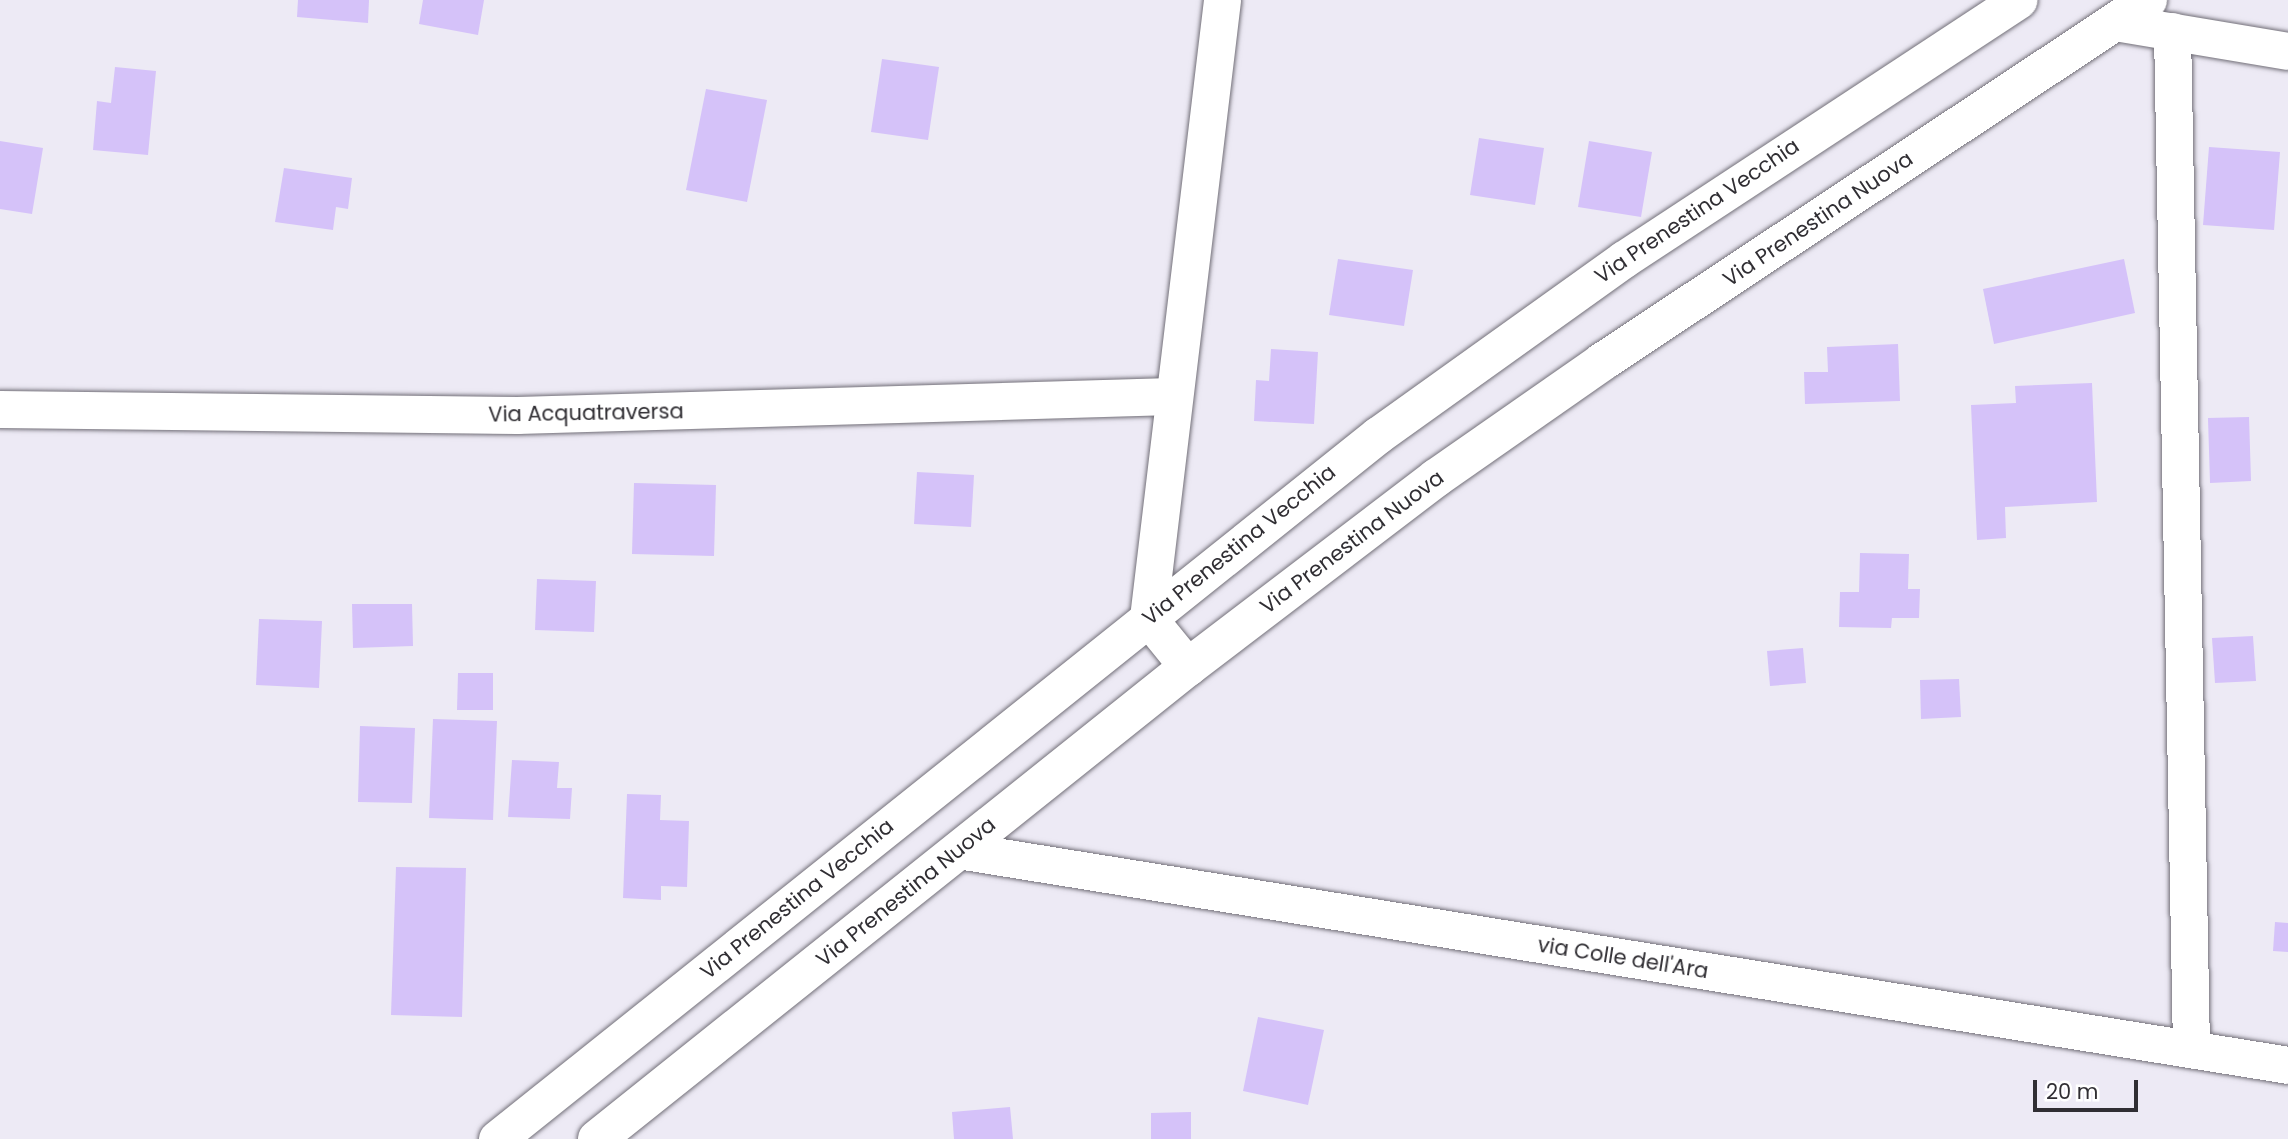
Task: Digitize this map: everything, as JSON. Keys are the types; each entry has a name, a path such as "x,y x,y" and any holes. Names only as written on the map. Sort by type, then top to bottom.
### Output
{"main road":[{"name":"Via Prenestina Nuova","path":"597,1139 1188,667 1531,411 2148,0"}],"street":[{"path":"1188,667 1148,618 1172,396 1222,0"},
{"name":"Via Prenestina Vecchia","path":"497,1139 1300,495 1483,357 1623,259 2018,0"},
{"path":"2116,22 2288,51"},
{"path":"2172,31 2191,1049"},
{"name":"Via Acquatraversa","path":"0,410 517,415 1172,396"},
{"name":"via Colle dell'Ara","path":"958,850 2288,1065"}],"building":[{"path":"298,0 369,0 368,23 297,17"},
{"path":"423,0 484,0 478,35 419,24"},
{"path":"882,59 939,67 928,140 871,132"},
{"path":"115,67 156,71 148,155 93,150 97,101 111,103"},
{"path":"706,89 767,100 747,202 686,190"},
{"path":"1479,138 1544,148 1535,205 1470,195"},
{"path":"0,141 43,148 32,214 0,209"},
{"path":"1589,141 1652,152 1641,217 1578,207"},
{"path":"2209,147 2280,152 2274,230 2203,225"},
{"path":"284,168 352,178 348,209 336,207 333,230 275,222"},
{"path":"1338,259 1413,270 1404,326 1329,315"},
{"path":"2124,259 2135,313 1994,344 1983,289"},
{"path":"1898,344 1900,401 1805,404 1804,372 1828,372 1827,347"},
{"path":"1271,349 1318,352 1314,424 1254,421 1256,380 1269,381"},
{"path":"2092,383 2097,502 2005,507 2006,538 1977,540 1971,405 2016,403 2015,386"},
{"path":"2249,417 2251,481 2210,483 2208,418"},
{"path":"917,472 974,475 971,527 914,524"},
{"path":"634,483 716,485 714,556 632,554"},
{"path":"1860,553 1909,554 1908,589 1920,589 1919,618 1892,618 1891,628 1839,627 1840,592 1859,592"},
{"path":"537,579 596,581 594,632 535,630"},
{"path":"352,604 412,604 413,646 353,648"},
{"path":"259,619 322,621 319,688 256,685"},
{"path":"2253,636 2256,681 2215,683 2212,638"},
{"path":"1803,648 1806,683 1770,686 1767,651"},
{"path":"458,673 493,673 493,710 457,710"},
{"path":"1959,679 1961,717 1921,719 1920,680"},
{"path":"433,719 497,721 493,820 429,818"},
{"path":"360,726 415,728 412,803 358,802"},
{"path":"512,760 559,762 557,788 572,788 570,819 508,817"},
{"path":"627,794 661,795 660,820 689,821 687,887 661,886 661,900 623,898"},
{"path":"396,867 466,868 462,1017 391,1015"},
{"path":"2275,922 2288,923 2288,952 2273,951"},
{"path":"1258,1017 1324,1030 1308,1105 1243,1091"},
{"path":"1010,1107 1013,1139 954,1139 952,1112"},
{"path":"1191,1112 1191,1139 1151,1139 1151,1113"}]}
